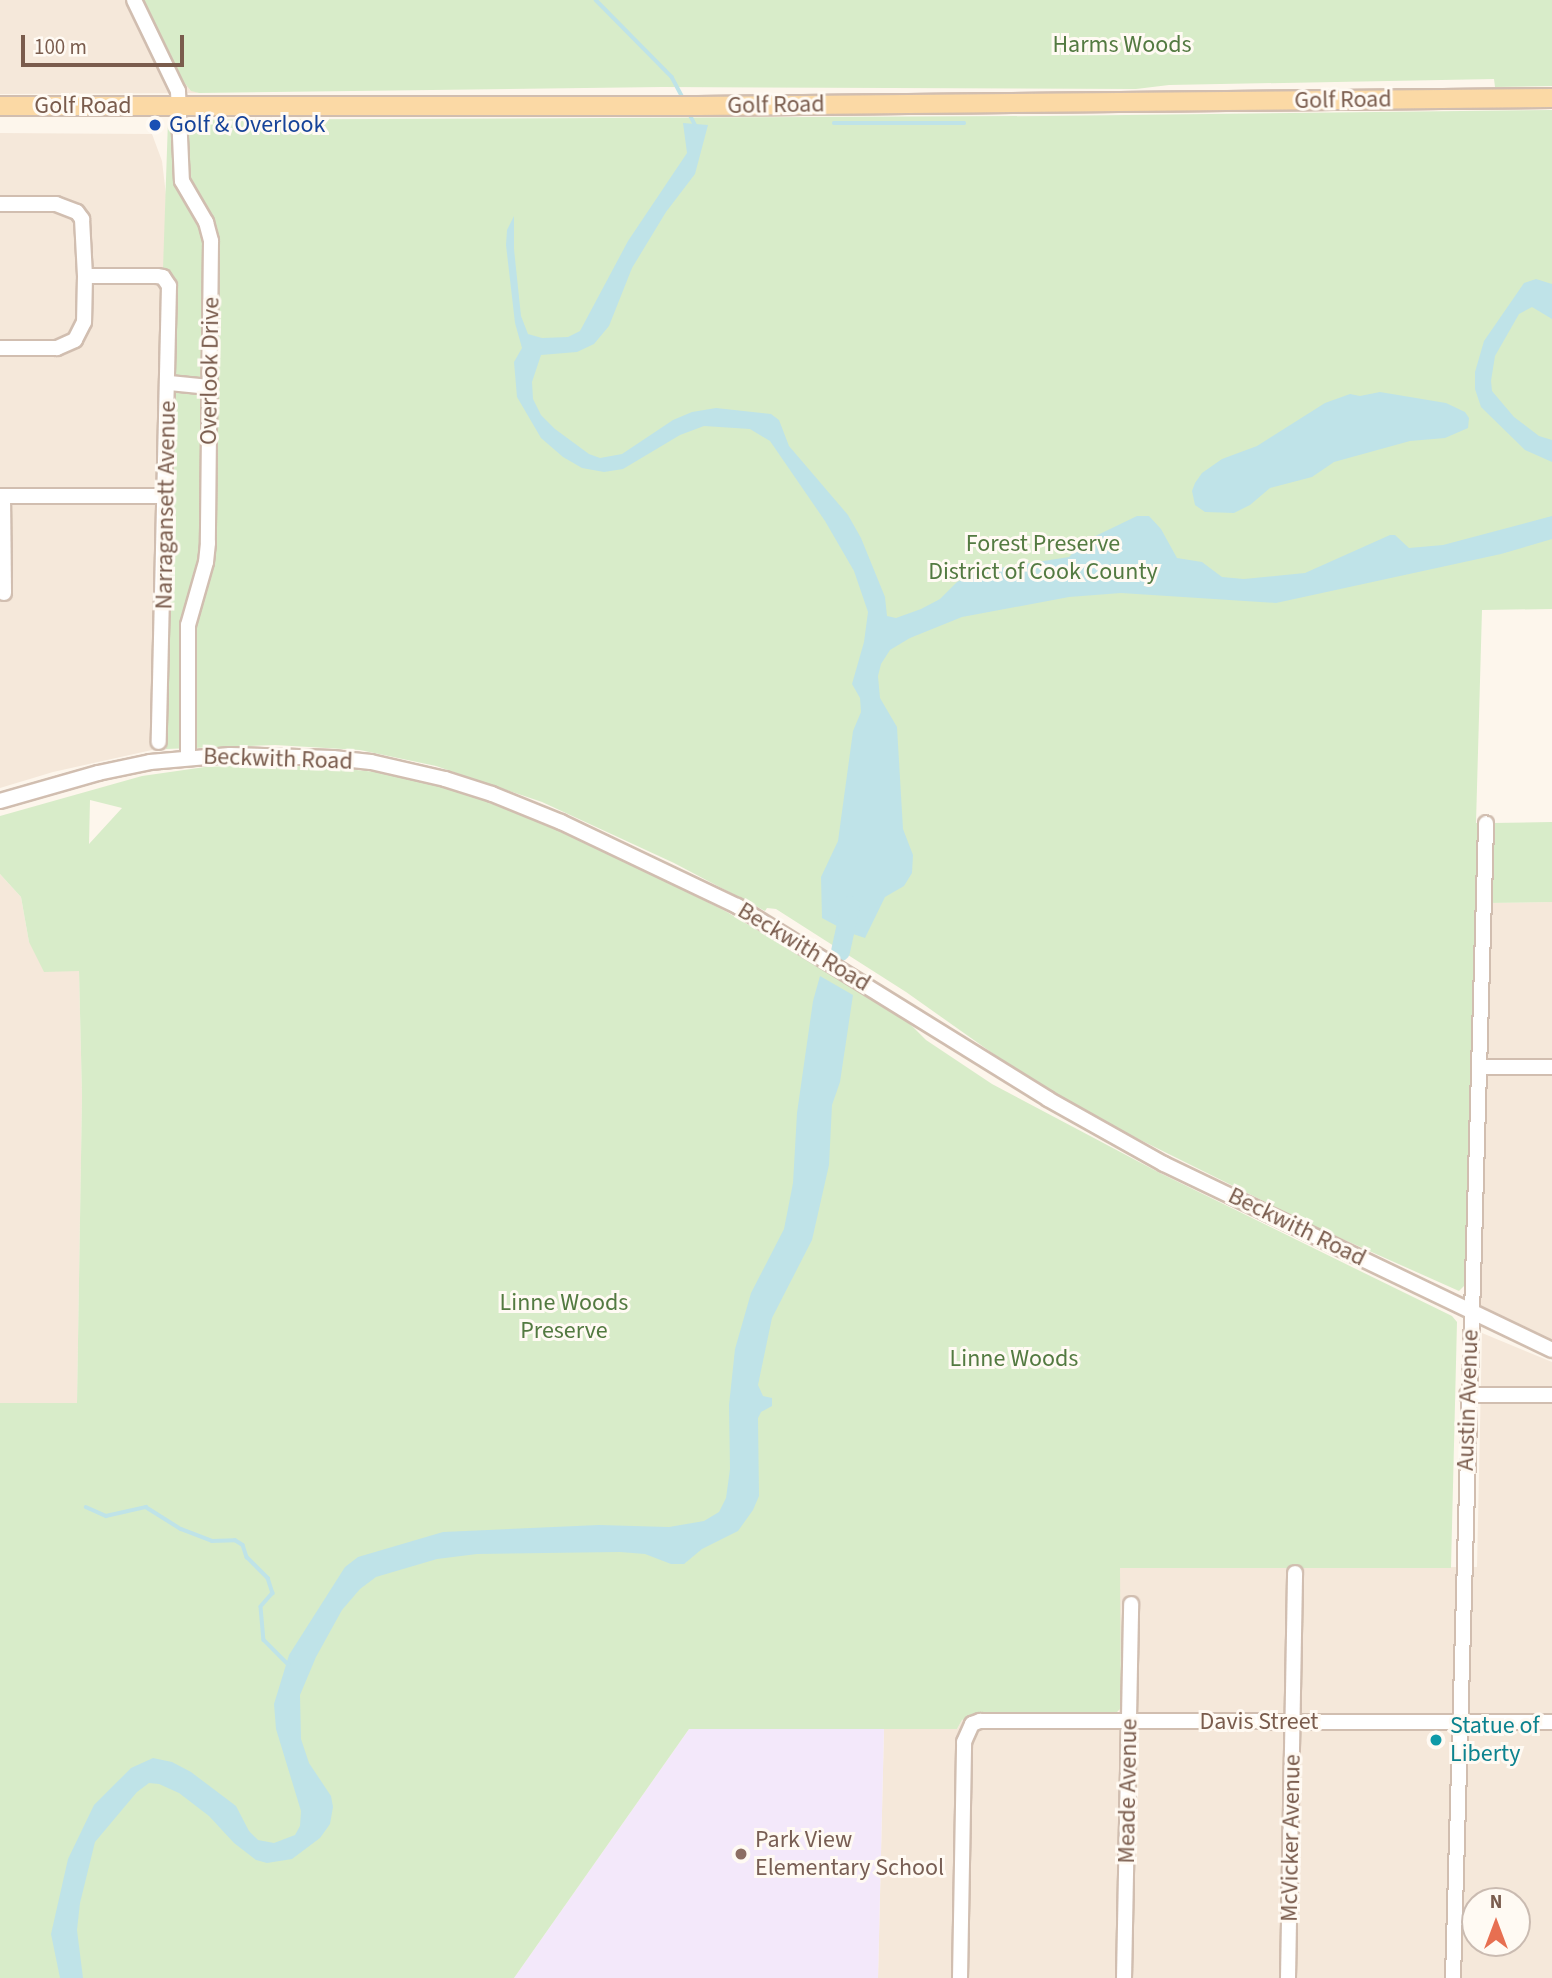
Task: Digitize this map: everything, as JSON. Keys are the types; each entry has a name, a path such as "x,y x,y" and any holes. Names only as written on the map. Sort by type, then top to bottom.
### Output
{"main road":[{"name":"Golf Road","path":"0,106 698,106 1552,98"}],"street":[{"name":"Overlook Drive","path":"134,0 178,91 178,147 182,181 205,222 211,241 208,543 186,643 188,757"},
{"path":"0,205 56,204 77,212 82,219 85,276 84,322 75,341 57,348 0,348"},
{"name":"Narragansett Avenue","path":"85,276 157,276 166,281 171,295 159,741"},
{"path":"169,383 210,387"},
{"path":"4,593 1,496 164,496"},
{"name":"Beckwith Road","path":"0,801 98,773 188,757 333,758 405,769 445,779 561,822 737,906 812,950 1048,1099 1164,1164 1552,1350"},
{"name":"Austin Avenue","path":"1453,1978 1467,1395 1486,823"},
{"path":"1479,1067 1552,1067"},
{"path":"1467,1395 1552,1395"},
{"name":"McVicker Avenue","path":"1288,1978 1295,1573"},
{"name":"Meade Avenue","path":"1124,1978 1131,1604"},
{"name":"Davis Street","path":"960,1978 964,1742 968,1729 980,1721 1552,1722"}],"shaded area":[{"path":"0,0 142,0 190,90 199,93 0,94"},
{"path":"0,133 152,134 162,161 166,195 152,750 53,772 0,788"},
{"path":"0,874 21,897 29,942 79,971 82,1096 77,1404 0,1403"},
{"path":"1552,902 1552,1341 1477,1304 1487,903"},
{"path":"1482,1333 1552,1362 1552,1978 878,1978 884,1728 957,1729 962,1720 972,1715 1119,1712 1119,1568 1477,1567"},
{"name":"Park View Elementary School","path":"884,1728 878,1978 514,1978 689,1729"}],"green space":[{"name":"Harms Woods","path":"142,0 1552,0 1552,86 1495,87 1494,79 1169,85 1136,89 662,87 199,93 191,91 175,71"},
{"name":"Forest Preserve District of Cook County","path":"1552,110 1552,609 1482,610 1476,823 1481,823 1467,1283 1459,1291 1320,1229 1074,1107 1026,1077 906,992 776,909 767,908 765,911 674,863 542,802 436,766 360,750 275,745 166,749 177,287 174,279 163,269 168,120 1045,116"},
{"name":"Linne Woods Preserve","path":"205,767 326,767 376,772 459,791 520,813 640,868 727,912 906,1020 926,1040 992,1084 1160,1173 1452,1316 1457,1322 1451,1568 1120,1568 1121,1708 1115,1714 972,1715 962,1720 957,1729 689,1729 514,1978 0,1978 0,1403 77,1403 82,1096 79,971 44,972 29,942 21,897 0,874 0,816 142,776","holes":["90,800 122,808 89,844"]},
{"path":"1552,822 1552,902 1487,903 1492,823"}],"water":[{"path":"683,123 708,125 695,174 666,212 632,268 609,326 594,344 577,352 541,355 532,382 533,399 541,415 555,429 589,454 600,458 622,454 673,420 692,412 716,408 771,414 779,420 789,446 848,515 861,538 885,597 887,616 896,618 921,609 940,599 957,582 980,571 1069,557 1083,542 1137,516 1149,516 1161,529 1177,558 1202,562 1222,577 1244,579 1305,573 1390,535 1395,535 1409,548 1443,545 1552,516 1552,539 1501,554 1276,603 1121,593 1069,597 962,617 910,638 890,650 881,664 878,676 880,698 897,727 903,829 913,855 912,873 904,886 885,897 865,938 850,933 822,918 821,877 838,841 853,731 861,712 860,698 852,684 864,642 868,612 854,571 825,521 770,441 750,429 704,426 680,435 623,469 604,472 582,468 563,457 541,438 517,397 514,362 522,348 515,323 506,245 507,230 514,216 514,249 521,316 528,334 542,338 568,337 580,331 628,241 687,153"},
{"path":"1536,279 1552,284 1552,319 1532,307 1519,314 1495,356 1491,381 1492,391 1514,417 1539,436 1552,440 1552,462 1525,450 1481,407 1475,389 1475,372 1484,341 1524,283"},
{"path":"1380,392 1446,403 1465,412 1469,418 1468,428 1445,438 1410,441 1334,462 1312,477 1270,488 1250,505 1234,513 1205,512 1195,505 1192,491 1195,483 1202,473 1222,459 1257,446 1325,403 1350,394 1360,396"},
{"path":"820,976 853,995 840,1082 832,1105 829,1165 812,1240 772,1318 758,1385 763,1396 772,1398 772,1406 761,1412 758,1418 759,1496 738,1531 702,1549 684,1564 671,1564 645,1554 620,1552 477,1554 437,1559 376,1577 360,1589 342,1610 316,1657 300,1695 301,1739 309,1763 331,1796 333,1807 330,1824 320,1838 292,1859 267,1863 256,1860 234,1843 209,1816 179,1793 159,1784 149,1783 137,1792 95,1842 80,1903 77,1930 83,1978 60,1978 51,1934 68,1859 94,1805 131,1768 153,1758 172,1762 191,1772 236,1806 249,1831 258,1840 274,1843 295,1835 300,1826 301,1811 276,1729 274,1704 289,1655 345,1567 358,1557 443,1532 599,1525 669,1527 704,1521 719,1512 726,1498 730,1469 729,1405 735,1349 751,1293 784,1229 793,1183 797,1113 813,1001"}],"waterway":[{"path":"596,0 672,77 684,100"},
{"path":"688,111 696,126"},
{"path":"834,123 964,123"},
{"path":"840,951 850,905"},
{"path":"86,1507 106,1516 146,1507 181,1529 212,1541 235,1540 243,1545 247,1557 268,1578 273,1593 261,1607 264,1640 289,1665"}],"place":[{"name":"Golf & Overlook","path":"155,125"},
{"name":"Statue of Liberty","path":"1436,1740"},
{"name":"Park View Elementary School","path":"741,1854"}],"park label":[{"name":"Linne Woods","path":"1014,1359"}]}
